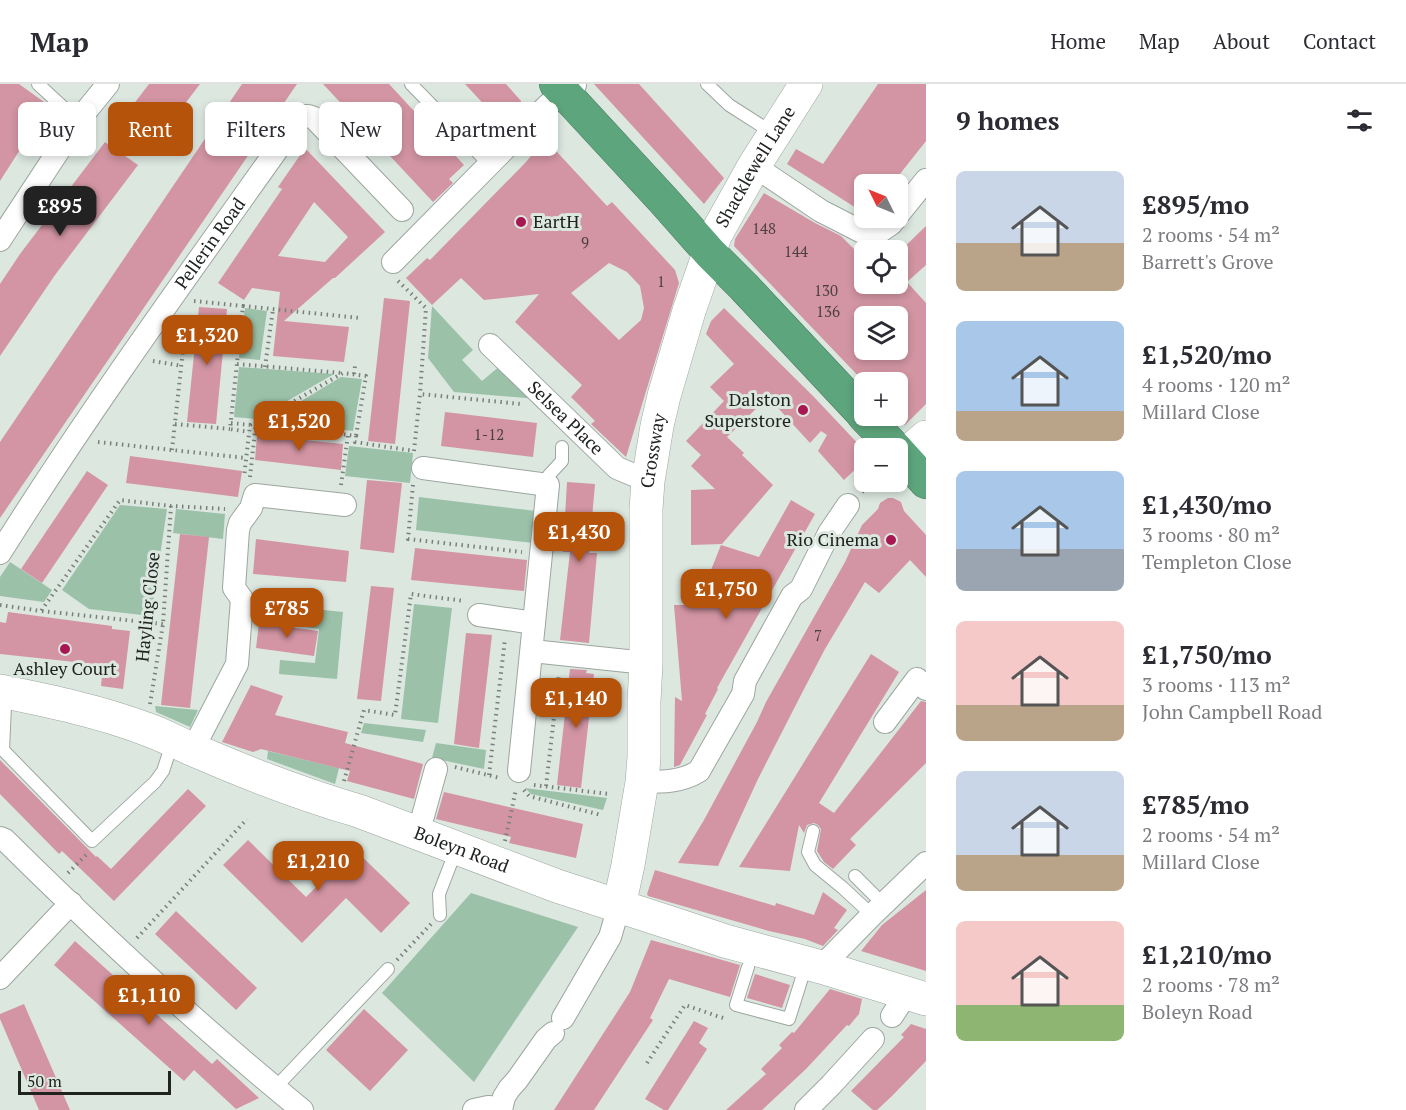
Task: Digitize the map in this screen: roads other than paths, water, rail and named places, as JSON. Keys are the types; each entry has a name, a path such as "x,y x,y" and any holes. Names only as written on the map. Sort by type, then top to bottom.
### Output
{"highway":[{"path":"565,87 710,253 854,404"},
{"path":"878,426 893,438"},
{"path":"908,453 926,482"}],"street":[{"path":"93,102 108,84"},
{"name":"Shacklewell Lane","path":"710,253 715,236 754,166 806,84"},
{"path":"394,269 412,220 489,164 565,87"},
{"name":"Pellerin Road","path":"0,553 47,478 130,358 181,299 301,116 314,118 412,220"},
{"path":"2,234 54,156"},
{"path":"754,166 821,211 854,228"},
{"path":"908,203 926,180"},
{"path":"854,228 866,234 878,233 885,228"},
{"name":"Crossway","path":"619,906 630,857 644,757 648,481 664,396 710,253"},
{"name":"Selsea Place","path":"490,345 617,468 648,481"},
{"path":"418,475 548,485 519,771"},
{"path":"184,745 237,664 242,599 234,588 238,530 240,523 251,508 255,495 343,496"},
{"path":"642,782 671,781 689,777 699,771 743,694 745,681 792,596 801,589 829,532 848,505"},
{"path":"473,608 508,620 534,623"},
{"path":"532,651 646,663"},
{"path":"885,722 917,679 926,689"},
{"name":"Boleyn Road","path":"4,691 106,715 260,777 359,811 556,886 725,941 814,965 908,1003"},
{"path":"417,833 436,769"},
{"path":"0,838 5,840 212,1035 302,1110"},
{"path":"814,965 926,863"},
{"path":"0,978 62,896"},
{"path":"474,1110 488,1107 501,1109 509,1089 558,1025 610,938 619,906"},
{"path":"807,1110 873,1039"}],"lane":[{"path":"38,84 57,102"},
{"path":"411,84 489,164"},
{"path":"707,84 729,105 775,134"},
{"path":"548,485 549,476 566,462 562,447"},
{"path":"4,691 3,750 92,841 155,782 184,745"},
{"path":"813,831 808,852 815,865 843,888 877,910"},
{"path":"440,915 439,894 456,849"},
{"path":"855,876 877,910"},
{"path":"748,968 736,1005 789,1019 814,965"},
{"path":"275,1088 388,969"}],"place":[{"name":"EartH","path":"521,222"},
{"name":"Dalston Superstore","path":"803,410"},
{"name":"Rio Cinema","path":"891,540"},
{"name":"Ashley Court","path":"65,649"}]}
